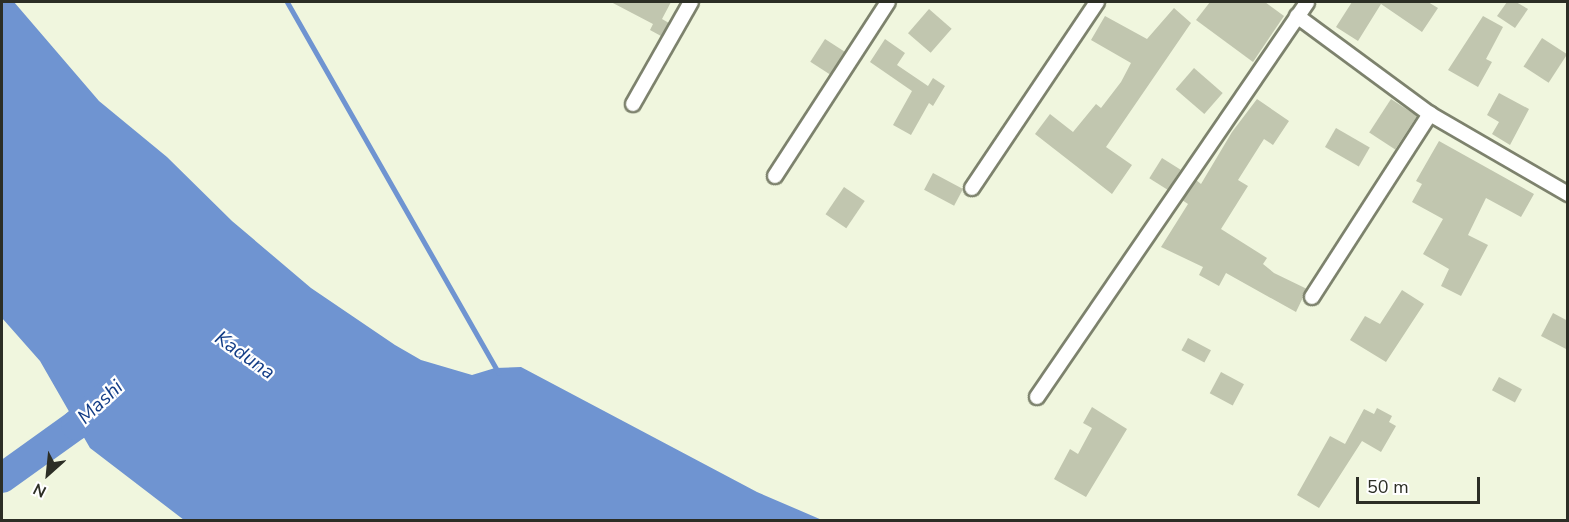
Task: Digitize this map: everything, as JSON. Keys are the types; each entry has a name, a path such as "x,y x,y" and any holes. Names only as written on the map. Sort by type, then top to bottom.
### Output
{"street":[{"path":"633,104 691,2"},
{"path":"775,176 888,2"},
{"path":"972,188 1097,2"},
{"path":"1037,398 1307,2"},
{"path":"1297,16 1430,114 1568,194"},
{"path":"1312,297 1430,114"}],"water":[{"name":"Kaduna","path":"2,2 14,2 99,101 167,157 232,221 311,288 395,345 421,360 472,375 495,368 521,367 757,492 822,520 184,520 90,448 40,361 2,318"}],"building":[{"path":"611,2 671,2 662,19 669,23 661,36 650,30 653,24"},
{"path":"1210,2 1265,2 1284,16 1253,62 1196,20"},
{"path":"1352,2 1428,2 1438,8 1422,32 1381,4 1358,41 1336,27"},
{"path":"1507,2 1516,2 1528,9 1515,28 1497,16"},
{"path":"1174,8 1191,23 1106,147 1132,165 1112,194 1035,134 1050,114 1073,132 1096,104 1101,108 1121,82 1131,63 1091,40 1105,16 1147,39"},
{"path":"929,9 952,29 931,53 908,33"},
{"path":"1483,16 1503,27 1486,59 1492,62 1478,87 1448,70"},
{"path":"1542,38 1567,54 1549,83 1523,67"},
{"path":"825,39 845,52 830,75 810,62"},
{"path":"885,39 905,53 897,65 928,86 933,78 945,86 933,106 929,103 911,135 893,125 912,91 870,62"},
{"path":"1194,68 1223,93 1204,114 1176,89"},
{"path":"1499,93 1529,109 1510,145 1492,134 1499,122 1487,115"},
{"path":"1257,99 1289,121 1273,145 1264,139 1238,180 1248,186 1221,229 1267,258 1263,264 1274,273 1307,289 1296,312 1226,273 1219,286 1199,275 1203,267 1161,247 1188,204 1182,200 1196,180 1201,184 1232,132"},
{"path":"1391,99 1417,116 1395,149 1369,133"},
{"path":"1336,128 1370,148 1359,167 1325,147"},
{"path":"1439,141 1534,194 1521,217 1486,198 1468,235 1488,245 1461,296 1441,286 1449,269 1423,254 1443,219 1412,202 1422,184 1416,181"},
{"path":"1162,158 1181,170 1168,190 1149,178"},
{"path":"933,173 963,189 954,206 924,190"},
{"path":"844,187 865,201 846,228 826,214"},
{"path":"1402,290 1424,304 1386,362 1350,340 1365,316 1380,324"},
{"path":"1553,313 1568,321 1568,350 1541,336"},
{"path":"1188,338 1211,350 1204,363 1181,350"},
{"path":"1221,372 1244,384 1233,405 1210,393"},
{"path":"1499,377 1522,389 1515,402 1492,390"},
{"path":"1092,407 1127,429 1086,497 1054,479 1070,449 1078,454 1092,428 1083,423"},
{"path":"1377,408 1392,416 1389,422 1396,426 1381,452 1362,441 1319,508 1297,495 1330,436 1345,444 1364,409 1374,414"}],"waterway":[{"path":"287,2 499,373"},
{"name":"Mashi","path":"2,478 76,425 106,397"}]}
